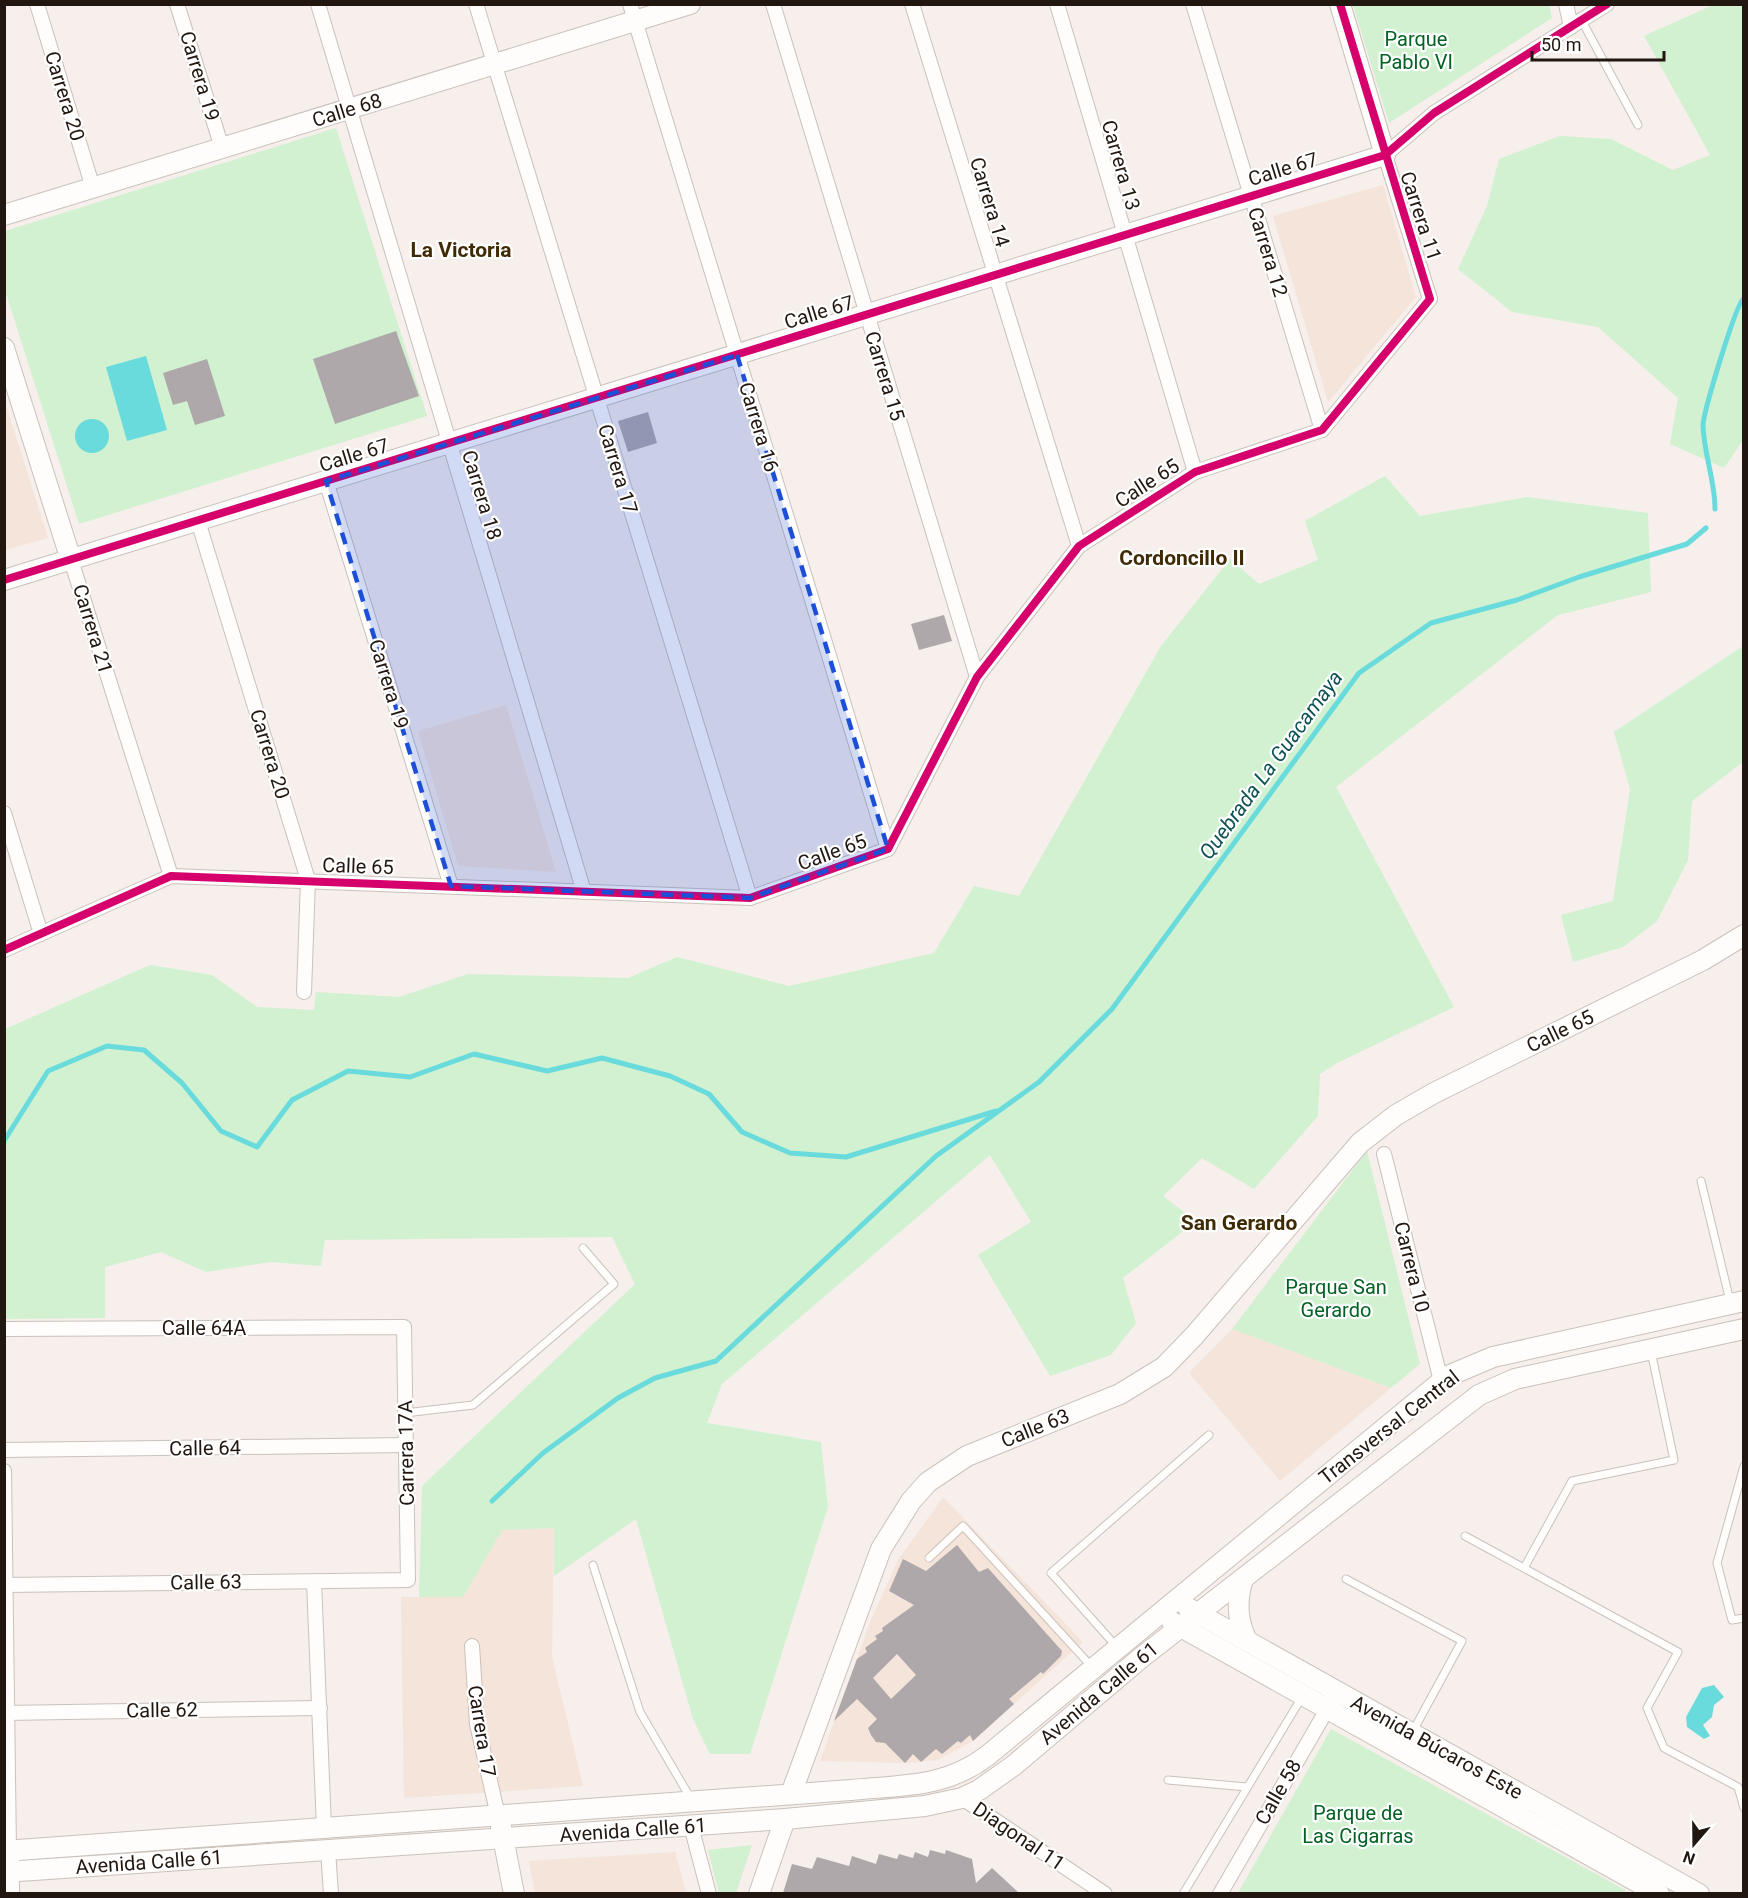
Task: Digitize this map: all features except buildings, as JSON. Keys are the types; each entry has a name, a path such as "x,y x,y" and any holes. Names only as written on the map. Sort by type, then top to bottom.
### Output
{"street":[{"name":"Carrera 20","path":"37,4 93,188"},
{"name":"Carrera 19","path":"177,4 222,148"},
{"name":"Carrera 18","path":"318,4 584,892"},
{"name":"Carrera 17","path":"476,4 750,898"},
{"name":"Calle 68","path":"4,215 495,64 632,13 690,4"},
{"name":"Carrera 15","path":"773,4 977,677"},
{"name":"Carrera 14","path":"912,4 1079,546"},
{"name":"Carrera 13","path":"1057,4 1195,472"},
{"name":"Carrera 12","path":"1193,4 1323,430"},
{"name":"Carrera 11","path":"1323,430 1430,298 1340,4"},
{"path":"1566,4 1576,24"},
{"name":"Calle 67","path":"4,580 1385,155 1434,113 1607,4"},
{"name":"Carrera 16","path":"632,13 888,849"},
{"name":"Carrera 21","path":"4,348 171,876"},
{"name":"Calle 65","path":"4,950 171,876 750,898 888,849 977,677 1079,546 1195,472 1323,430"},
{"name":"Carrera 19","path":"326,481 451,886"},
{"name":"Carrera 20","path":"198,520 308,880 304,992"},
{"path":"4,813 41,933"},
{"name":"Calle 65","path":"1377,1128 1434,1093 1703,960 1743,935"},
{"name":"Calle 63","path":"791,1794 867,1579 881,1548 911,1501 947,1467 967,1456 1120,1394 1164,1367 1194,1336 1329,1176 1377,1128"},
{"name":"Carrera 10","path":"1384,1154 1441,1381"},
{"name":"Transversal Central","path":"1175,1601 1441,1381 1473,1364 1493,1357 1737,1302"},
{"name":"Carrera 17A","path":"404,1327 408,1580"},
{"name":"Calle 64A","path":"4,1329 404,1327"},
{"name":"Transversal Central","path":"1197,1614 1462,1406 1486,1391 1515,1379 1743,1329"},
{"name":"Calle 64","path":"4,1450 405,1445"},
{"path":"4,1471 9,1893"},
{"path":"1243,1579 1238,1607 1242,1630 1247,1641"},
{"name":"Calle 63","path":"5,1585 408,1580"},
{"path":"314,1581 324,1828"},
{"name":"Avenida Calle 61","path":"7,1851 693,1802 935,1782 952,1778 987,1756 1175,1601"},
{"name":"Avenida Búcaros Este","path":"1175,1601 1698,1893"},
{"name":"Avenida Búcaros Este","path":"1159,1614 1659,1893"},
{"name":"Avenida Calle 61","path":"7,1872 785,1819 907,1809 962,1798 994,1780 1197,1614"},
{"name":"Carrera 17","path":"472,1646 477,1725 498,1816"},
{"name":"Calle 58","path":"1220,1893 1337,1691"},
{"name":"Calle 62","path":"6,1713 320,1708"},
{"name":"Diagonal 11","path":"962,1798 1105,1893"},
{"path":"498,1816 514,1893"},
{"path":"759,1893 785,1819"},
{"path":"691,1826 709,1893"},
{"path":"328,1850 332,1893"}],"lane":[{"path":"1576,24 1638,124"},
{"path":"1701,1181 1737,1302"},
{"path":"405,1413 473,1405 614,1284 583,1248"},
{"path":"1524,1569 1572,1481 1674,1460 1650,1349"},
{"path":"1118,1648 1052,1572 1209,1435"},
{"path":"1743,1466 1717,1563 1732,1620 1743,1618"},
{"path":"929,1558 963,1527 1093,1668"},
{"path":"1465,1536 1678,1652 1647,1708 1664,1748 1738,1787 1743,1808"},
{"path":"593,1564 640,1712 693,1802"},
{"path":"1346,1579 1462,1641 1412,1733"},
{"path":"1183,1893 1303,1695"},
{"path":"1168,1780 1247,1787"}],"highlighted area":[{"path":"737,355 888,849 750,898 451,886 326,481"}],"shaded area":[{"path":"1383,185 1416,297 1328,402 1273,216"},
{"path":"5,402 48,538 4,550"},
{"path":"506,705 556,872 458,866 418,731"},
{"path":"1232,1329 1391,1388 1280,1481 1189,1373"},
{"path":"943,1497 1083,1642 973,1741 937,1760 907,1763 820,1761 869,1625 898,1560"},
{"path":"554,1528 552,1657 583,1786 404,1798 401,1597 463,1597 502,1530"},
{"path":"675,1852 686,1893 535,1893 529,1861"}],"green space":[{"name":"Parque Pablo VI","path":"1353,5 1549,5 1552,18 1389,123"},
{"path":"1713,5 1744,5 1744,439 1724,468 1670,444 1678,398 1598,327 1512,312 1458,269 1487,206 1499,159 1560,136 1611,139 1673,170 1710,155 1644,36"},
{"path":"336,128 427,416 79,524 5,290 5,231"},
{"path":"1385,476 1420,516 1527,497 1648,513 1651,592 1558,615 1336,787 1454,1007 1337,1063 1320,1074 1318,1116 1254,1189 1202,1158 1163,1196 1196,1221 1123,1278 1136,1323 1111,1355 1050,1376 978,1255 1031,1222 990,1155 722,1384 707,1423 821,1442 828,1507 750,1754 710,1754 693,1719 636,1519 554,1576 554,1528 502,1530 463,1597 419,1597 422,1486 635,1284 612,1237 325,1240 321,1266 271,1262 206,1272 161,1252 105,1267 105,1318 5,1319 5,1029 150,965 212,975 257,1007 314,1010 316,992 399,997 468,974 628,978 677,957 789,986 934,953 974,886 1019,896 1161,646 1230,559 1259,584 1318,560 1305,521"},
{"path":"1743,646 1743,762 1692,801 1688,860 1657,921 1623,947 1573,962 1561,915 1613,901 1630,789 1614,732"},
{"name":"Parque San Gerardo","path":"1367,1151 1420,1364 1391,1388 1232,1329"},
{"name":"Parque de Las Cigarras","path":"1331,1729 1625,1890 1624,1894 1238,1893"},
{"path":"752,1845 736,1893 719,1893 708,1850"}],"water":[{"path":"146,356 167,430 127,441 106,367"},
{"path":"92,419 104,424 109,436 104,448 92,453 80,448 75,436 80,424"},
{"path":"1714,1685 1724,1697 1714,1705 1712,1717 1703,1725 1710,1736 1704,1739 1687,1727 1686,1717 1702,1688"}],"waterway":[{"name":"Quebrada La Guacamaya","path":"1715,509 1705,447 1704,417 1720,359 1734,318 1744,298"},
{"name":"Quebrada La Guacamaya","path":"492,1501 543,1453 618,1398 655,1378 716,1361 936,1156 1039,1082 1112,1009 1359,673 1431,623 1517,600 1579,577 1687,544 1706,528"},
{"path":"4,1141 48,1071 107,1046 144,1050 182,1083 221,1131 257,1147 292,1100 348,1071 410,1077 474,1054 547,1071 602,1058 670,1076 709,1094 742,1132 790,1153 846,1157 996,1111"}],"cycle path":[{"path":"4,950 171,876 750,898 888,849 977,677 1079,546 1195,472 1322,430 1430,299 1340,4"},
{"path":"4,580 1385,155 1434,113 1607,4"}],"district":[{"name":"La Victoria","path":"461,250"},
{"name":"Cordoncillo II","path":"1182,558"},
{"name":"San Gerardo","path":"1239,1223"}]}
